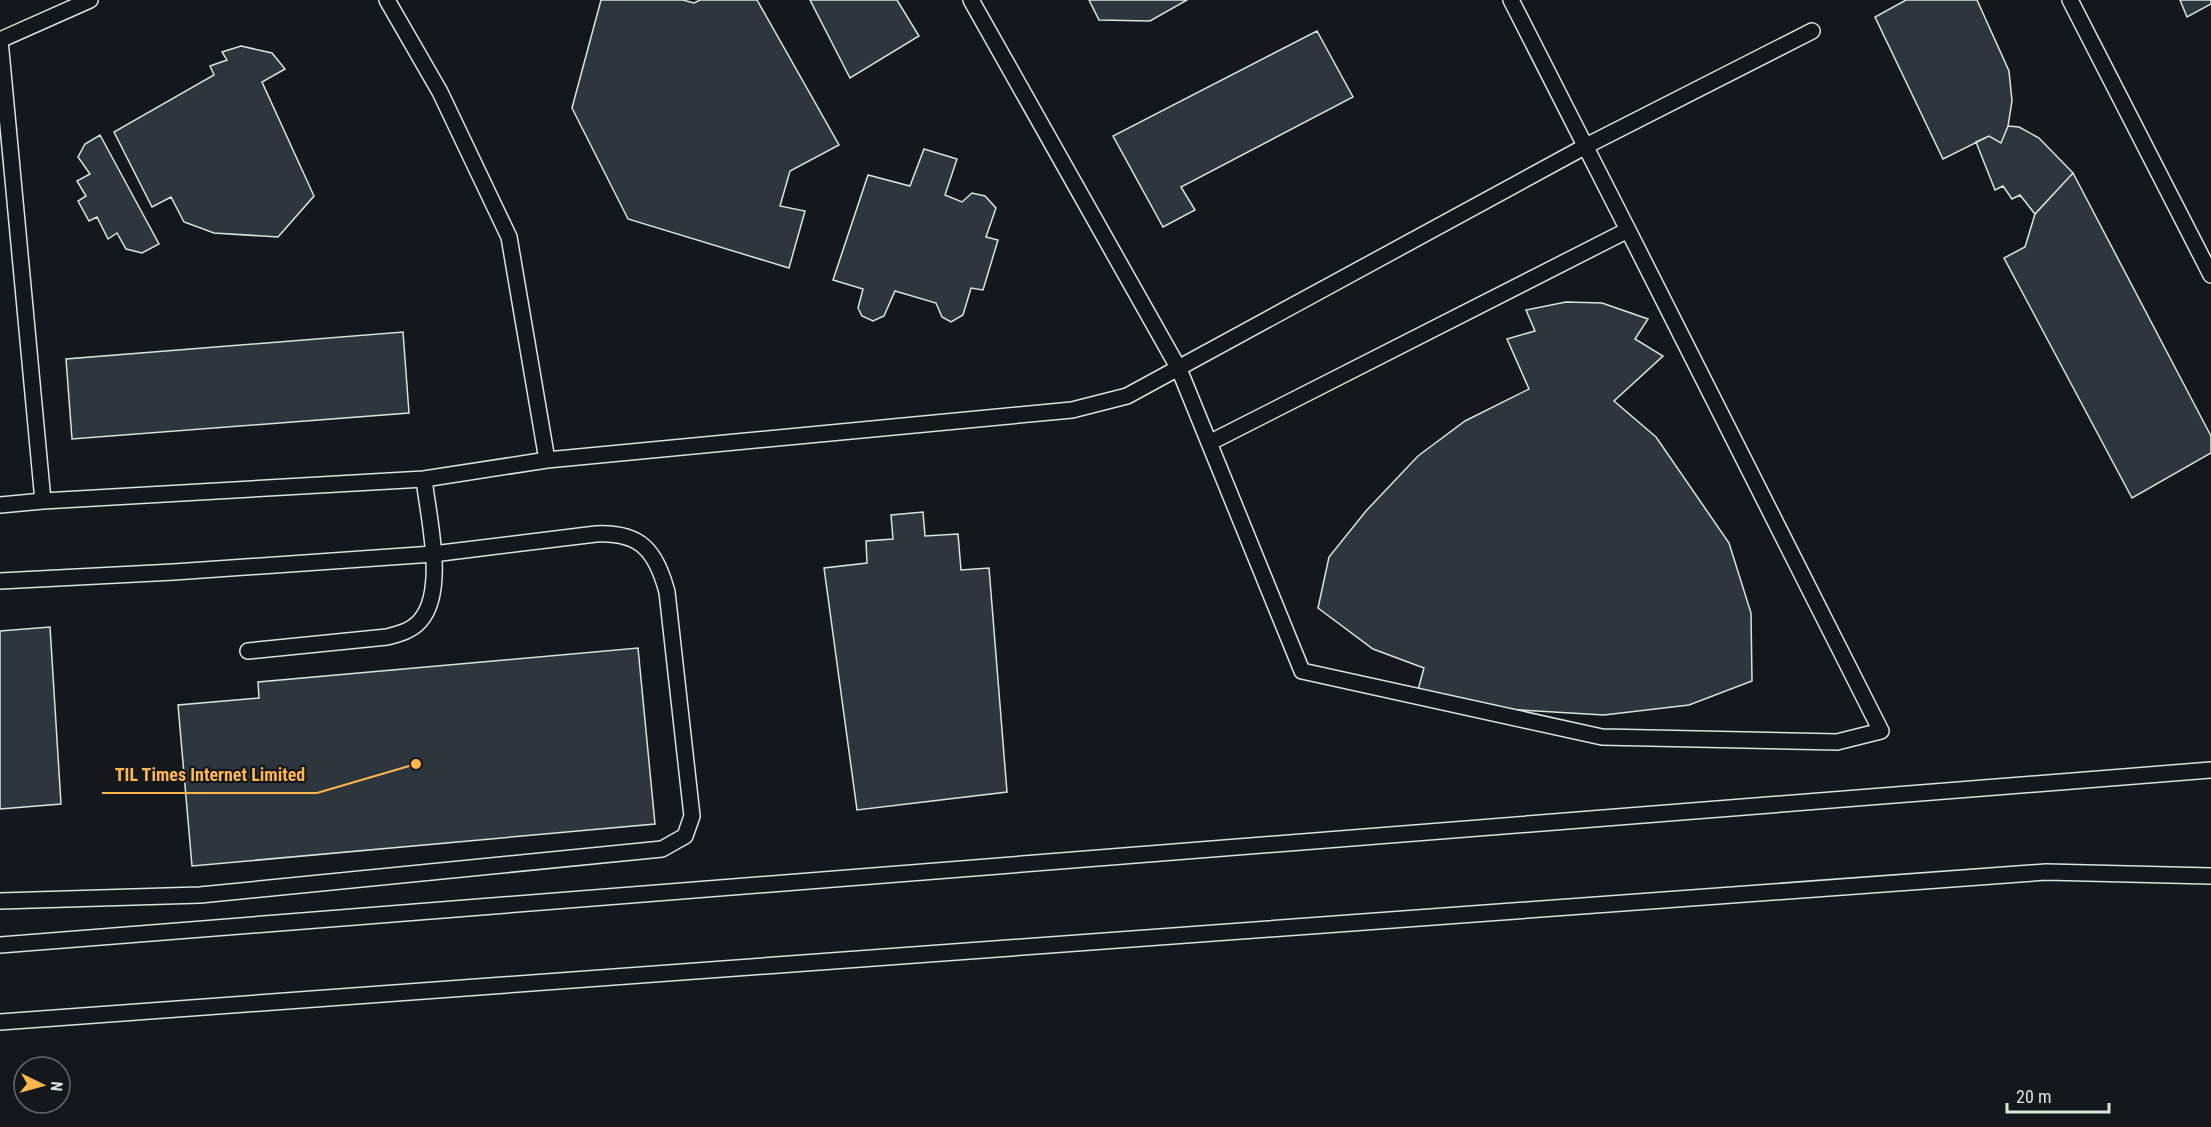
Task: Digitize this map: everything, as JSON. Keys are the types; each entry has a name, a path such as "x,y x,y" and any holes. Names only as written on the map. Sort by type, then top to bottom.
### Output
{"lane":[{"path":"43,501 0,40 90,0"},
{"path":"387,0 440,92 509,237 547,460"},
{"path":"971,0 1179,369 1302,671 1602,737 1838,742 1881,731 1511,0"},
{"path":"2070,0 2211,275"},
{"path":"0,506 43,501 424,479 547,460 1072,410 1127,396 1586,147 1812,30"},
{"path":"1209,443 1628,230"},
{"path":"248,651 387,637 405,632 420,621 430,604 434,582 424,479"},
{"path":"0,581 174,572 433,554 611,534 640,541 651,551 662,573 667,592 692,816 686,836 662,849 200,895 0,901"},
{"path":"0,945 2211,770"},
{"path":"0,1022 2046,872 2211,876"}],"building":[{"path":"601,0 683,0 694,3 700,0 757,0 839,145 790,171 780,206 805,211 789,268 628,219 572,108"},
{"path":"810,0 897,0 919,36 850,78"},
{"path":"1089,0 1187,0 1150,21 1099,20"},
{"path":"1906,0 1977,0 2009,71 2012,101 2008,126 2001,143 1989,136 1943,159 1875,17"},
{"path":"2180,0 2211,0 2211,4 2187,17"},
{"path":"1317,31 1353,97 1181,187 1195,210 1163,227 1113,136"},
{"path":"241,46 272,53 285,69 262,82 314,196 278,237 214,233 184,222 171,197 152,207 114,132 214,75 210,66 227,60 222,52"},
{"path":"2008,126 2019,127 2039,138 2073,173 2035,214 2020,195 2012,199 2003,186 1995,190 1976,142 1989,136 2001,143"},
{"path":"100,135 159,244 142,253 126,249 117,233 108,239 97,217 89,221 78,201 86,196 77,181 90,174 78,157 85,144"},
{"path":"924,149 957,159 945,195 962,202 972,193 985,196 996,208 986,237 998,240 983,290 971,288 963,315 951,322 942,317 936,303 895,291 884,316 873,321 862,316 858,308 863,289 833,280 868,175 910,186"},
{"path":"2073,173 2211,436 2211,453 2132,498 2004,258 2025,247 2035,214"},
{"path":"1566,302 1602,303 1648,319 1635,339 1663,356 1614,401 1656,437 1729,543 1751,613 1752,681 1689,705 1604,715 1505,709 1418,690 1424,668 1373,649 1318,608 1329,557 1366,511 1418,456 1465,421 1529,389 1507,339 1535,331 1526,310"},
{"path":"403,332 409,413 72,439 66,359"},
{"path":"923,512 925,536 958,534 961,570 989,568 1007,792 857,810 824,568 867,563 866,541 893,539 891,515"},
{"path":"50,627 61,804 0,809 0,631"},
{"path":"638,648 655,824 192,866 178,705 259,698 258,682"}],"place":[{"name":"TIL Times Internet Limited","path":"416,764"}]}
